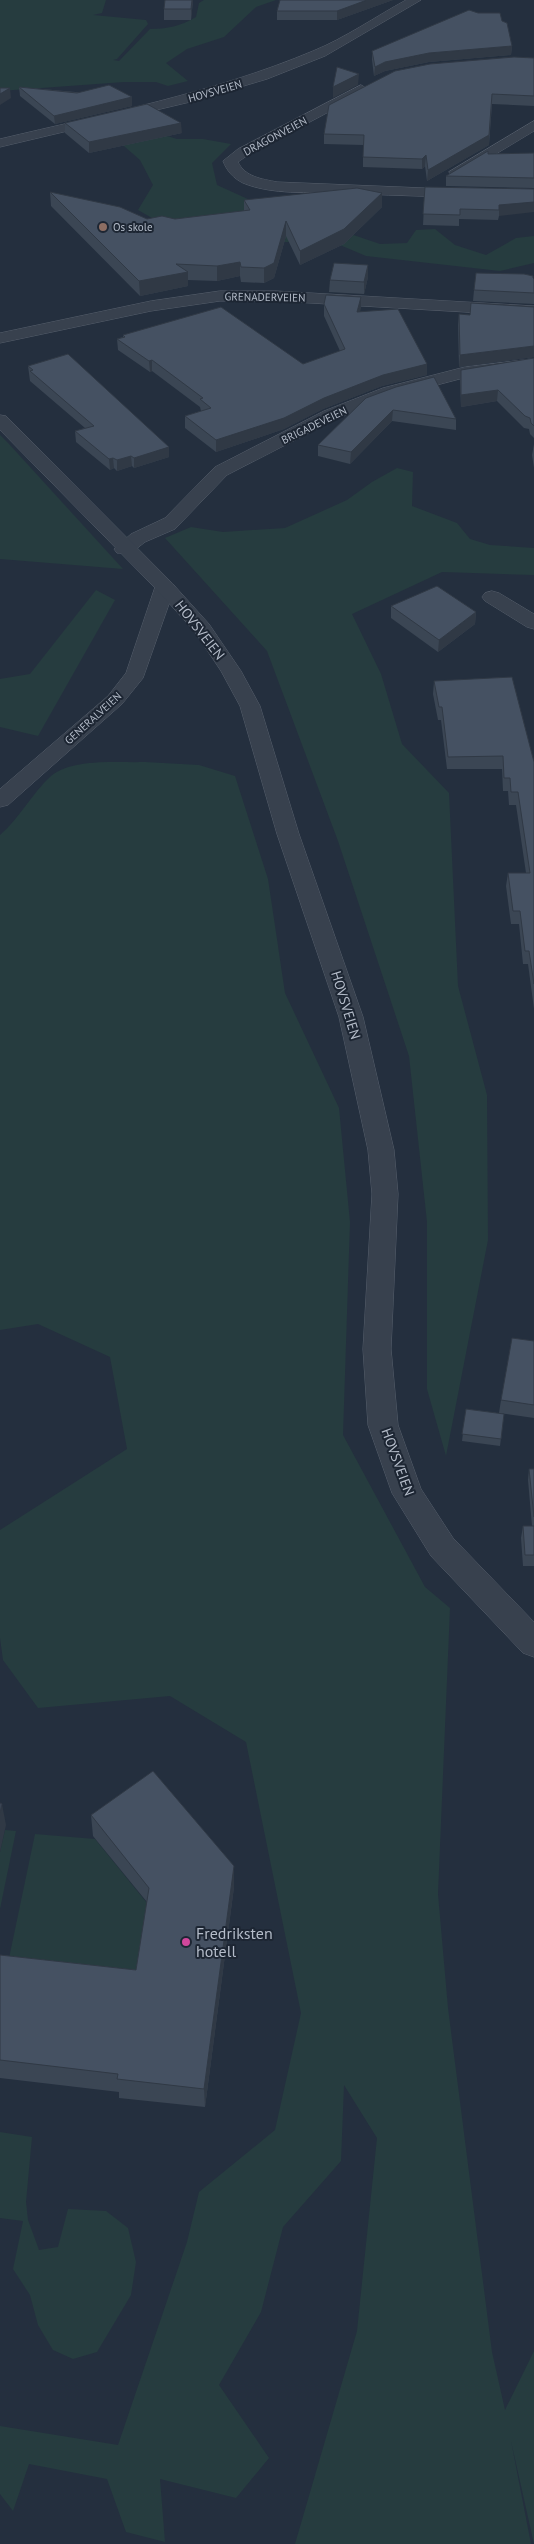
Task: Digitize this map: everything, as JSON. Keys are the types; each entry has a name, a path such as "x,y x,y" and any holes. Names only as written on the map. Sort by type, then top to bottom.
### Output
{"street":[{"name":"HOVSVEIEN","path":"0,143 192,98 262,76 320,53 415,0"},
{"name":"DRAGONVEIEN","path":"374,83 243,152 230,161 232,168 240,176 257,183 277,186 473,194 534,194"},
{"path":"424,192 534,125"},
{"name":"GRENADERVEIEN","path":"0,338 116,313 220,296 276,296 534,311"},
{"name":"BRIGADEVEIEN","path":"124,548 139,537 149,535 170,523 186,509 206,482 220,472 330,415 388,392 471,371 534,364"},
{"name":"HOVSVEIEN","path":"0,420 124,548 165,587 202,628 231,671 250,706 288,834 351,1017 375,1116 381,1150 385,1194 377,1349 383,1425 407,1493 442,1547 534,1643"},
{"name":"GENERALVEIEN","path":"0,800 115,700 136,674 165,587"},
{"path":"492,597 534,623"}],"green space":[{"path":"0,0 106,0 102,13 93,15 146,20 148,24 117,59 113,60 119,61 150,29 174,26 196,17 199,3 204,0 276,0 256,7 224,37 187,49 166,63 188,81 168,86 156,82 124,82 0,91"},
{"path":"147,130 177,139 203,139 231,144 212,163 217,185 250,200 380,244 407,243 416,230 435,229 455,245 486,255 516,238 534,236 534,263 500,271 366,256 328,240 286,242 220,236 159,222 138,210 153,185 140,160 117,140"},
{"path":"0,435 9,444 123,569 0,559"},
{"path":"397,468 413,472 412,506 457,523 470,539 490,545 534,548 534,575 442,572 352,614 381,674 402,744 449,793 458,986 487,1095 488,1240 446,1456 427,1389 427,1222 409,1056 338,841 267,651 165,538 191,527 223,532 285,528 347,500 372,482"},
{"path":"96,590 115,600 38,736 0,727 0,679 30,674"},
{"path":"145,762 199,765 235,776 268,879 285,993 339,1108 350,1222 343,1435 425,1587 450,1608 438,1894 448,2008 492,2352 505,2410 534,2351 534,2544 511,2441 531,2544 295,2544 357,2331 377,2138 344,2085 341,2161 283,2227 261,2312 219,2385 269,2458 236,2498 160,2479 165,2542 126,2532 107,2479 29,2464 13,2511 0,2494 0,2426 118,2445 187,2242 199,2192 275,2130 301,2013 246,1742 170,1696 38,1708 3,1660 0,1638 0,1530 127,1449 110,1357 38,1324 0,1330 0,835 14,821 44,783 60,770 83,764"},
{"path":"5,1830 16,1831 0,1909 0,1852"},
{"path":"35,1834 95,1839 151,1908 132,2025 8,1963"},
{"path":"0,2132 32,2137 26,2202 28,2220 39,2250 58,2247 68,2209 106,2211 128,2228 136,2262 131,2295 97,2352 73,2359 53,2350 38,2325 30,2295 13,2269 23,2221 0,2218"}],"building":[{"path":"165,0 192,0 191,9 164,9"},
{"path":"280,0 367,0 337,11 277,11"},
{"path":"469,10 478,13 500,13 502,21 507,23 512,46 429,53 385,62 375,67 372,51"},
{"path":"514,57 534,58 534,96 492,94 489,135 428,170 426,155 422,159 363,157 364,135 324,134 329,105 395,71 430,64"},
{"path":"337,67 359,74 333,87"},
{"path":"109,85 132,97 54,116 19,87 77,93"},
{"path":"0,88 10,88 0,94"},
{"path":"147,104 181,123 89,142 65,123"},
{"path":"488,151 488,154 534,153 534,178 446,176"},
{"path":"425,187 534,189 534,202 499,205 499,210 460,209 460,215 423,214"},
{"path":"357,188 382,193 344,229 300,251 286,221 274,263 264,268 241,267 240,262 217,266 176,264 188,272 139,281 50,192 120,207 147,219 162,216 175,219 250,210 244,200"},
{"path":"334,263 368,265 364,282 330,280"},
{"path":"476,273 524,274 533,276 534,293 474,290"},
{"path":"326,295 361,297 357,312 398,309 427,364 383,375 324,398 284,418 216,440 185,416 211,408 200,399 203,398 152,360 149,361 117,339 125,337 123,335 221,307 303,364 345,349 324,304"},
{"path":"471,303 534,307 534,346 460,355 459,314 470,315"},
{"path":"68,354 169,447 134,458 131,456 117,460 109,459 75,431 94,426 30,371 33,370 28,366"},
{"path":"534,358 534,426 530,418 525,416 498,390 461,395 461,370"},
{"path":"434,377 456,419 393,410 351,452 318,445 366,398 396,387"},
{"path":"437,586 476,612 439,640 391,606"},
{"path":"512,677 534,762 534,984 529,951 525,951 520,911 513,911 508,873 530,873 518,792 511,792 510,778 504,778 503,756 448,757 442,707 439,707 434,681"},
{"path":"512,1338 534,1341 534,1405 501,1400"},
{"path":"466,1409 504,1414 501,1439 462,1434"},
{"path":"529,1469 534,1469 534,1517"},
{"path":"523,1526 534,1526 534,1555 525,1555"},
{"name":"Fredriksten hotell","path":"153,1771 234,1866 204,2089 117,2079 118,2074 0,2060 0,1955 136,1970 149,1888 91,1815"}],"place":[{"name":"Os skole","path":"103,227"},
{"name":"Fredriksten hotell","path":"186,1942"}]}
